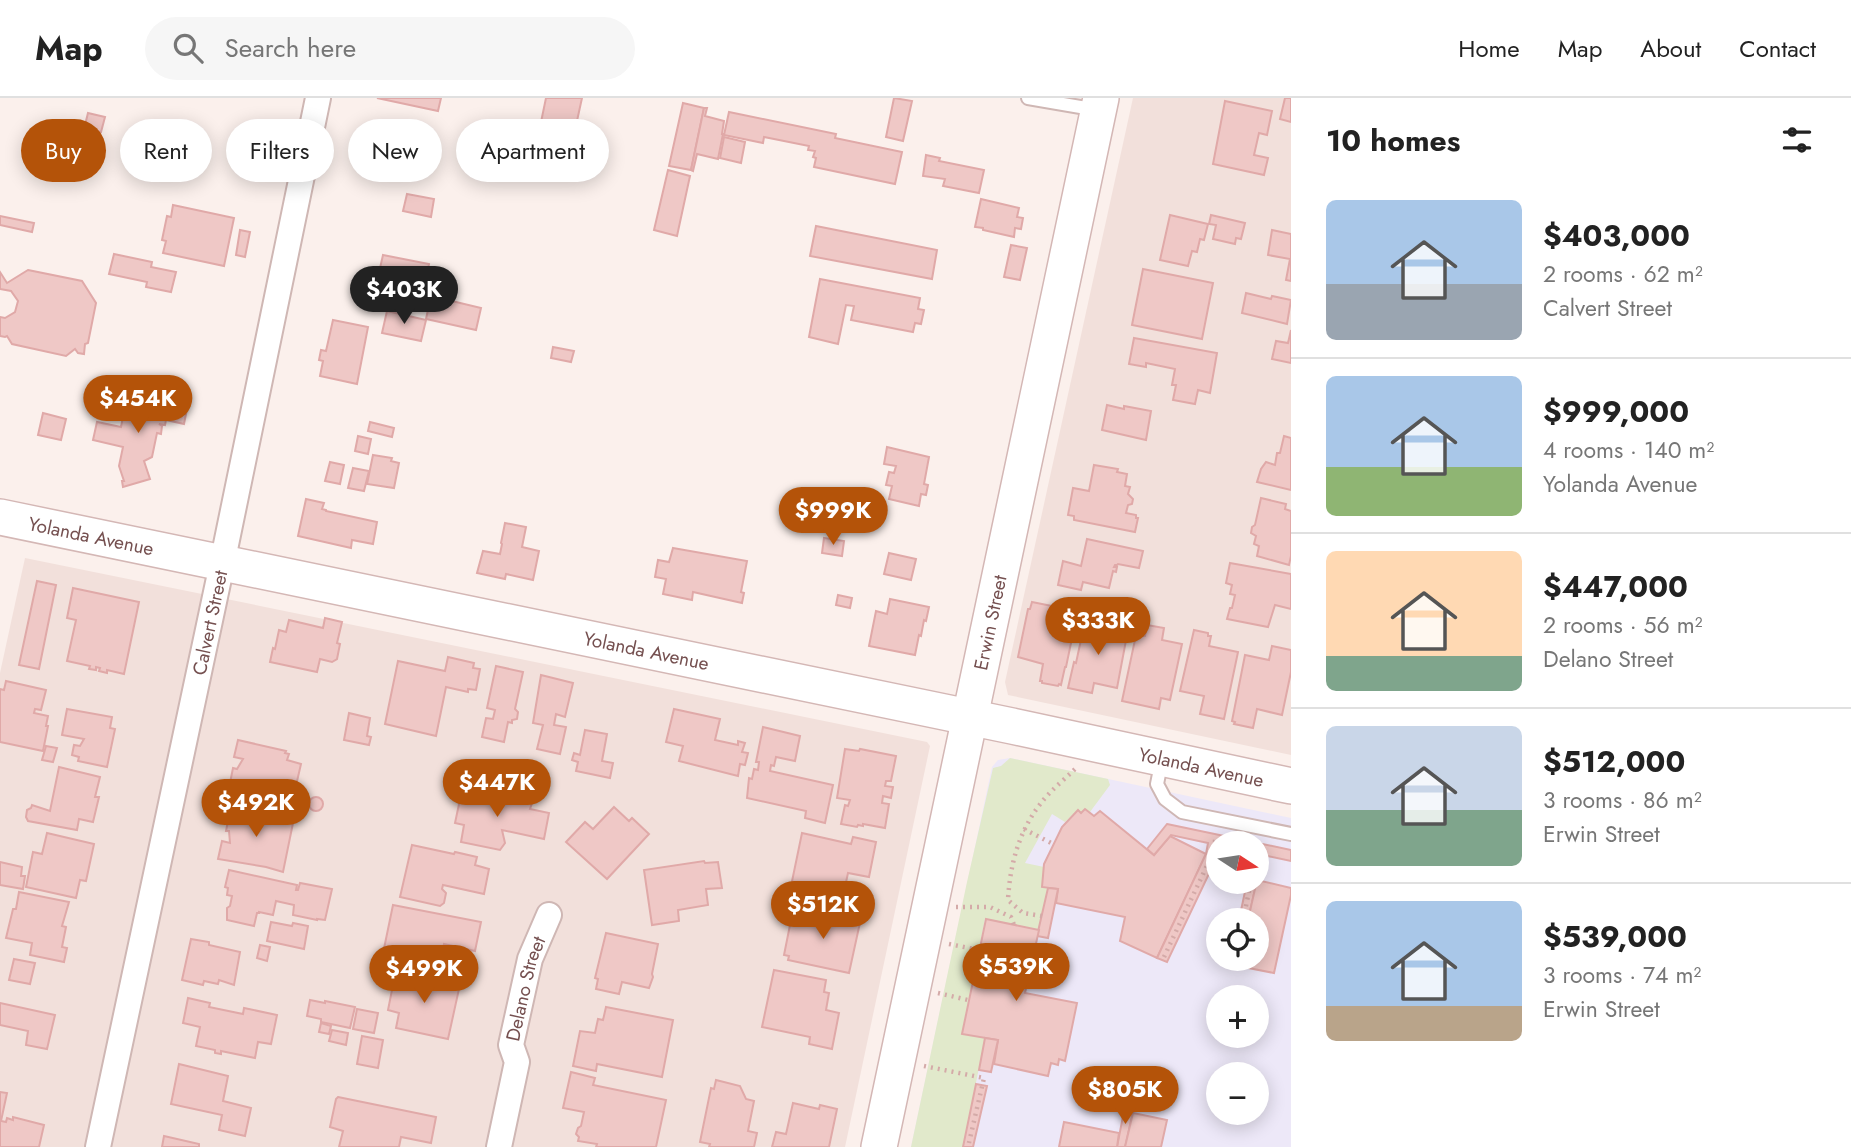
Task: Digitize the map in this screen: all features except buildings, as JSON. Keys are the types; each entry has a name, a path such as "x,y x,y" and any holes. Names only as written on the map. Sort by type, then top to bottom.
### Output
{"street":[{"name":"Calvert Street","path":"98,1147 318,98"},
{"name":"Erwin Street","path":"879,1147 1100,104"},
{"name":"Yolanda Avenue","path":"0,517 1291,786"},
{"name":"Delano Street","path":"499,1147 517,1062 511,1045 530,960 550,915"}],"lane":[{"path":"1028,98 1100,104"},
{"path":"1162,759 1157,784 1165,799 1182,812 1291,834"}],"path":[{"path":"1042,916 1023,913 1009,900 1009,880 1015,853 1024,829 1042,802 1077,767"},
{"path":"1164,957 1212,855 1220,819"},
{"path":"1024,829 1053,844"},
{"path":"956,907 990,907 1011,917 1014,925"},
{"path":"948,943 979,950"},
{"path":"937,993 968,999"},
{"path":"921,1066 984,1078 968,1147"}],"shaded area":[{"path":"1133,98 1291,98 1291,755 1008,695 1005,682"},
{"path":"25,558 927,742 930,746 845,1147 0,1147 0,673"},
{"path":"1010,758 1291,818 1291,1147 911,1147 992,767 998,760"}],"green space":[{"path":"1010,758 1108,779 1110,785 1090,812 1085,810 1081,813 1078,810 1065,822 1052,814 1025,863 1044,867 1042,887 1048,888 1039,930 985,919 962,1033 985,1038 963,1147 911,1147 993,768 1001,766"}]}
